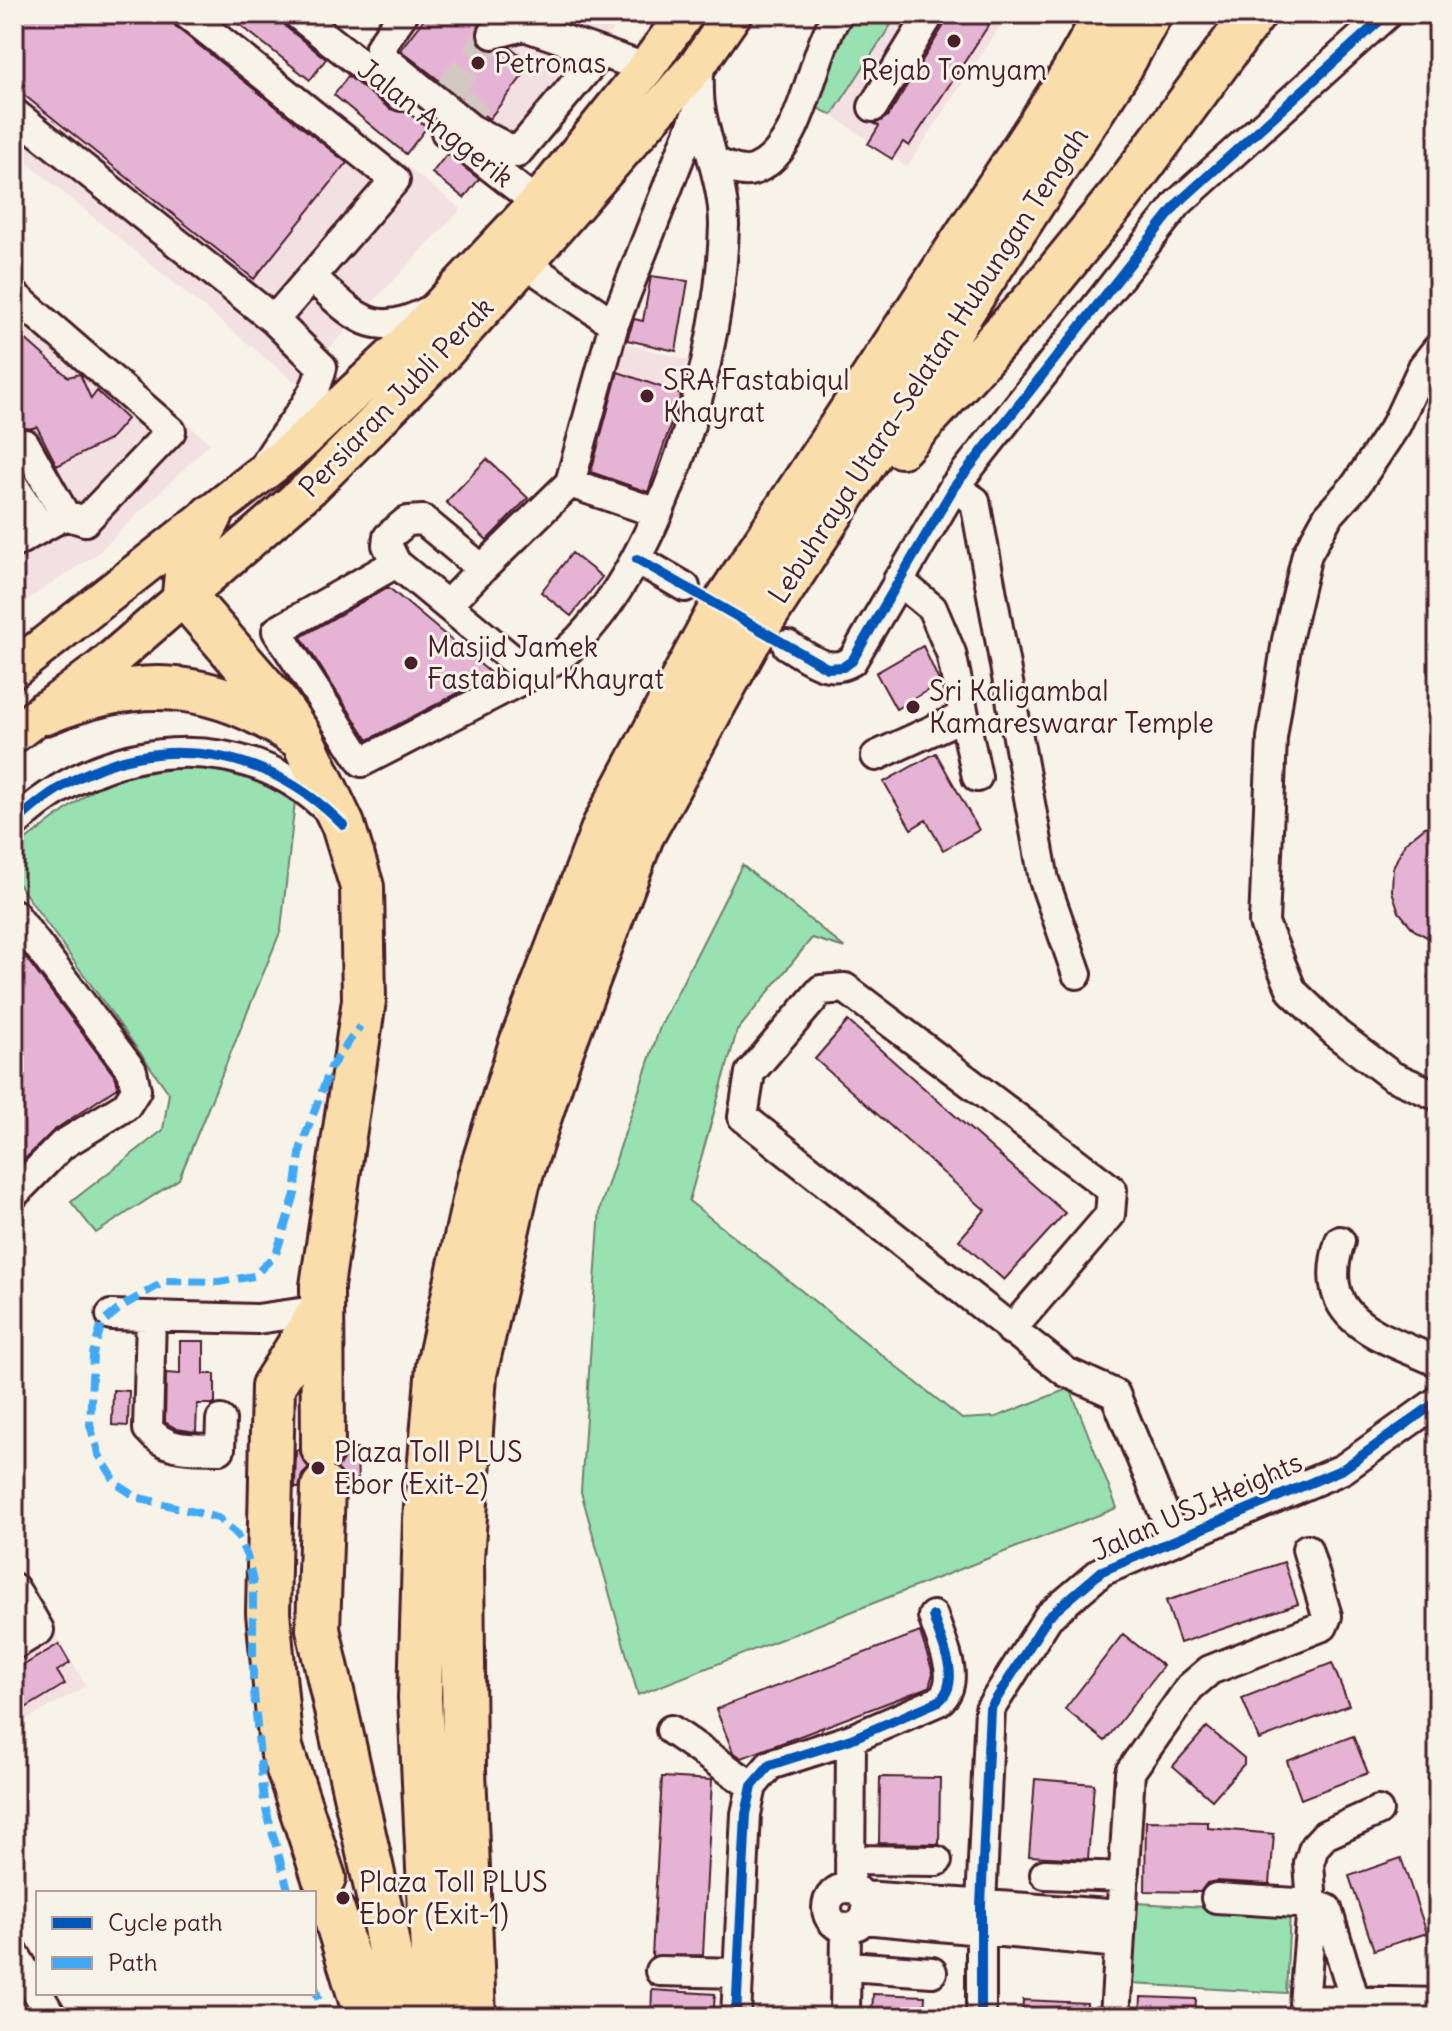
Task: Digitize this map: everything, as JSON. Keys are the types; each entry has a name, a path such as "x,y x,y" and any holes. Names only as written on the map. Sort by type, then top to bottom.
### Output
{"highway":[{"name":"Lebuhraya Utara–Selatan Hubungan Tengah","path":"435,2017 420,1698 425,1519 438,1366 479,1178 521,1043 604,826 715,618 1071,76 1106,14"},
{"name":"Lebuhraya Utara–Selatan Hubungan Tengah","path":"474,2017 464,1770 462,1559 475,1374 518,1184 560,1055 642,836 749,641 1121,67 1150,14"},
{"path":"859,469 901,446 1037,297 1121,194 1254,14"},
{"path":"211,516 187,563 184,595 273,698 302,739 343,825 362,887 364,1000 321,1310 323,1468 318,1629 385,1928 401,2017"},
{"path":"30,724 105,691 174,687 248,710 302,739"},
{"path":"321,1310 273,1386 268,1613 281,1748 366,2017"}],"main road":[{"name":"Persiaran Jubli Perak","path":"14,669 298,445 450,300 545,193 646,68 685,14"},
{"name":"Persiaran Jubli Perak","path":"30,724 311,487 444,353 699,63 733,14"}],"street":[{"path":"187,14 395,180 274,320"},
{"name":"Jalan Anggerik","path":"297,14 545,193"},
{"path":"403,14 380,47 386,60 471,129 517,153"},
{"path":"715,162 734,170 754,170 774,155 790,135 821,46 838,14"},
{"path":"873,107 930,14"},
{"path":"787,645 827,668 843,667 852,661 954,487 1178,203 1387,14"},
{"path":"508,25 646,68"},
{"path":"517,153 600,54"},
{"path":"396,563 277,631 362,762 531,675 570,648 603,610 637,559 658,513 687,433 712,330 724,223 715,162 700,105 699,63"},
{"path":"447,605 570,483 614,324 700,105"},
{"path":"14,113 274,320 322,367 317,390 278,440 258,478"},
{"path":"489,128 517,153 545,193"},
{"path":"525,263 614,324"},
{"path":"312,277 351,314 376,325 408,323 450,300"},
{"path":"14,295 171,431 85,521 53,522 14,543"},
{"path":"1438,348 1423,367 1396,425 1356,485 1328,516 1307,554 1287,640 1272,738 1264,923 1292,991 1338,1035 1392,1076 1438,1096"},
{"path":"25,444 53,522"},
{"path":"570,483 658,513"},
{"path":"14,486 53,522"},
{"path":"954,487 975,501 1044,880 1077,974"},
{"path":"482,569 423,520 407,521 388,537 387,545 396,563 531,675"},
{"path":"637,559 685,587"},
{"path":"898,580 932,608 951,653 977,777"},
{"path":"14,649 118,590"},
{"path":"876,756 964,716"},
{"path":"14,824 47,796 113,761 150,755 209,753 258,766 282,778 307,793 343,825"},
{"path":"14,914 132,1071 136,1090 126,1106 62,1145 14,1194"},
{"path":"1011,1330 1110,1215 1112,1190 845,988 821,990 750,1073 743,1117 1011,1330 1066,1372 1115,1394 1175,1540"},
{"path":"1340,1241 1332,1265 1335,1296 1362,1326 1438,1362"},
{"path":"111,1315 257,1319 321,1310"},
{"path":"151,1317 148,1429 158,1441 171,1447 220,1449 221,1420"},
{"name":"Jalan USJ Heights","path":"981,2017 981,1917 990,1709 1048,1617 1102,1571 1343,1469 1438,1401"},
{"path":"1115,2017 1130,1772 1190,1687 1210,1670 1323,1626 1327,1616 1307,1549"},
{"path":"14,1588 39,1630 14,1645"},
{"path":"736,2017 746,1814 752,1786 770,1765 851,1739 939,1701 948,1693 952,1681 933,1616"},
{"path":"671,1730 752,1786"},
{"path":"845,2017 855,1898 851,1739"},
{"path":"1378,1811 1325,1835 1314,1847 1309,1863 1312,1904 1304,2009 1355,2001 1438,2003"},
{"path":"855,1898 937,1861"},
{"path":"1045,1874 1124,1877"},
{"path":"855,1898 981,1917 1119,1943"},
{"path":"1216,1898 1312,1904 1327,1909 1355,2001"},
{"path":"981,1917 1121,1915"},
{"path":"14,1953 36,1990"},
{"path":"848,1966 932,1972"},
{"path":"660,1971 737,1973"},
{"path":"39,1995 52,2017"}],"shaded area":[{"path":"14,14 214,14 461,209 296,383 14,152"},
{"path":"392,14 594,14 614,29 508,159 366,47"},
{"path":"898,14 1008,14 907,167 832,115"},
{"path":"14,278 210,443 97,554 14,608"},
{"name":"SRA Fastabiqul Khayrat","path":"625,343 694,362 653,501 581,476"},
{"path":"54,1632 86,1686 14,1727 14,1656"}],"green space":[{"path":"846,14 898,14 832,115 815,107"},
{"path":"187,764 259,781 295,801 281,930 179,1179 96,1233 71,1202 163,1130 169,1093 14,878 14,849 114,774"},
{"path":"742,865 845,948 812,938 737,1031 689,1201 962,1419 996,1417 1070,1388 1117,1508 638,1695 581,1492 600,1208 660,1027"},
{"path":"1137,1903 1290,1912 1286,1993 1132,1984"}],"building":[{"path":"14,14 170,14 176,27 347,163 254,279 14,87"},
{"path":"247,14 280,14 286,27 326,59 310,80 239,24"},
{"path":"428,14 467,14 480,24 476,37 481,46 489,50 510,47 532,64 489,119 400,50"},
{"path":"951,14 996,14 909,146 903,142 892,159 868,144 879,126 875,124 888,116"},
{"path":"348,76 390,109 407,112 427,127 406,154 334,95"},
{"path":"447,154 479,179 464,198 432,173"},
{"path":"651,276 688,281 676,351 627,340 634,319 643,321"},
{"path":"14,329 68,377 80,374 91,399 97,391 127,419 109,440 57,466 37,427 14,432"},
{"name":"SRA Fastabiqul Khayrat","path":"618,372 681,394 648,492 591,472"},
{"path":"487,459 528,498 487,540 446,502"},
{"path":"572,553 602,577 571,616 541,592"},
{"path":"388,587 493,675 368,740 301,637"},
{"path":"923,646 940,683 896,709 876,673"},
{"path":"936,753 979,830 943,850 926,820 911,829 884,782"},
{"path":"1438,823 1438,943 1414,930 1399,912 1392,891 1393,867 1405,843 1425,827"},
{"path":"14,942 116,1078 118,1087 53,1131 14,1170"},
{"path":"848,1021 1065,1213 1004,1280 959,1240 985,1210 815,1059"},
{"path":"180,1341 204,1341 204,1374 215,1374 215,1404 197,1404 196,1432 177,1429 165,1422 166,1373 180,1374"},
{"path":"113,1390 129,1391 128,1426 112,1425"},
{"path":"347,1449 357,1449 358,1486 347,1486 337,1468"},
{"path":"296,1450 299,1450 309,1468 302,1475 299,1488 295,1488"},
{"path":"1284,1562 1298,1604 1180,1643 1166,1601"},
{"path":"920,1632 933,1673 929,1687 742,1758 733,1752 716,1709"},
{"path":"1123,1634 1163,1666 1105,1741 1065,1709"},
{"path":"59,1644 70,1663 57,1671 65,1684 14,1715 14,1671"},
{"path":"1332,1663 1349,1705 1259,1740 1242,1698"},
{"path":"1207,1727 1244,1758 1244,1764 1212,1800 1173,1766"},
{"path":"1353,1736 1368,1773 1301,1799 1287,1761"},
{"path":"662,1777 712,1780 703,1955 652,1956"},
{"path":"880,1777 940,1778 939,1844 879,1843"},
{"path":"1035,1779 1094,1784 1088,1859 1029,1856"},
{"path":"1146,1821 1208,1822 1208,1828 1274,1834 1270,1884 1216,1881 1207,1883 1200,1892 1145,1891"},
{"path":"1401,1858 1427,1933 1374,1950 1349,1876"},
{"path":"652,1990 715,1994 713,2017 651,2017"},
{"path":"873,1994 925,1996 924,2017 872,2017"},
{"path":"1141,1997 1196,1999 1195,2017 1140,2017"},
{"path":"1023,2000 1087,2003 1087,2017 1022,2017"}],"tunnel":[{"path":"479,120 449,90 493,34"}],"marked path":[{"path":"288,1891 264,1802 253,1681 253,1582 247,1556 236,1533 218,1518 136,1497 117,1484 99,1455 90,1425 93,1354 102,1323 124,1305 166,1281 219,1282 254,1276 276,1254 295,1194 301,1147 331,1067 360,1026"},
{"path":"316,1991 324,2017"}],"cycle path":[{"path":"637,559 827,668 843,667 852,661 954,487 1178,203 1387,14"},
{"path":"14,824 52,793 93,771 136,757 180,753 223,757 266,771 306,793 343,825"},
{"path":"981,2017 981,1905 990,1709 1048,1617 1102,1571 1343,1469 1438,1401"},
{"path":"736,2017 746,1814 752,1786 770,1765 851,1739 939,1701 946,1693 950,1672 933,1616"}],"place":[{"name":"Rejab Tomyam","path":"954,41"},
{"name":"Petronas","path":"478,63"},
{"name":"SRA Fastabiqul Khayrat","path":"647,396"},
{"name":"Masjid Jamek Fastabiqul Khayrat","path":"411,663"},
{"name":"Sri Kaligambal Kamareswarar Temple","path":"913,707"},
{"name":"Plaza Toll PLUS Ebor (Exit-2)","path":"318,1468"},
{"name":"Plaza Toll PLUS Ebor (Exit-1)","path":"343,1898"}]}
